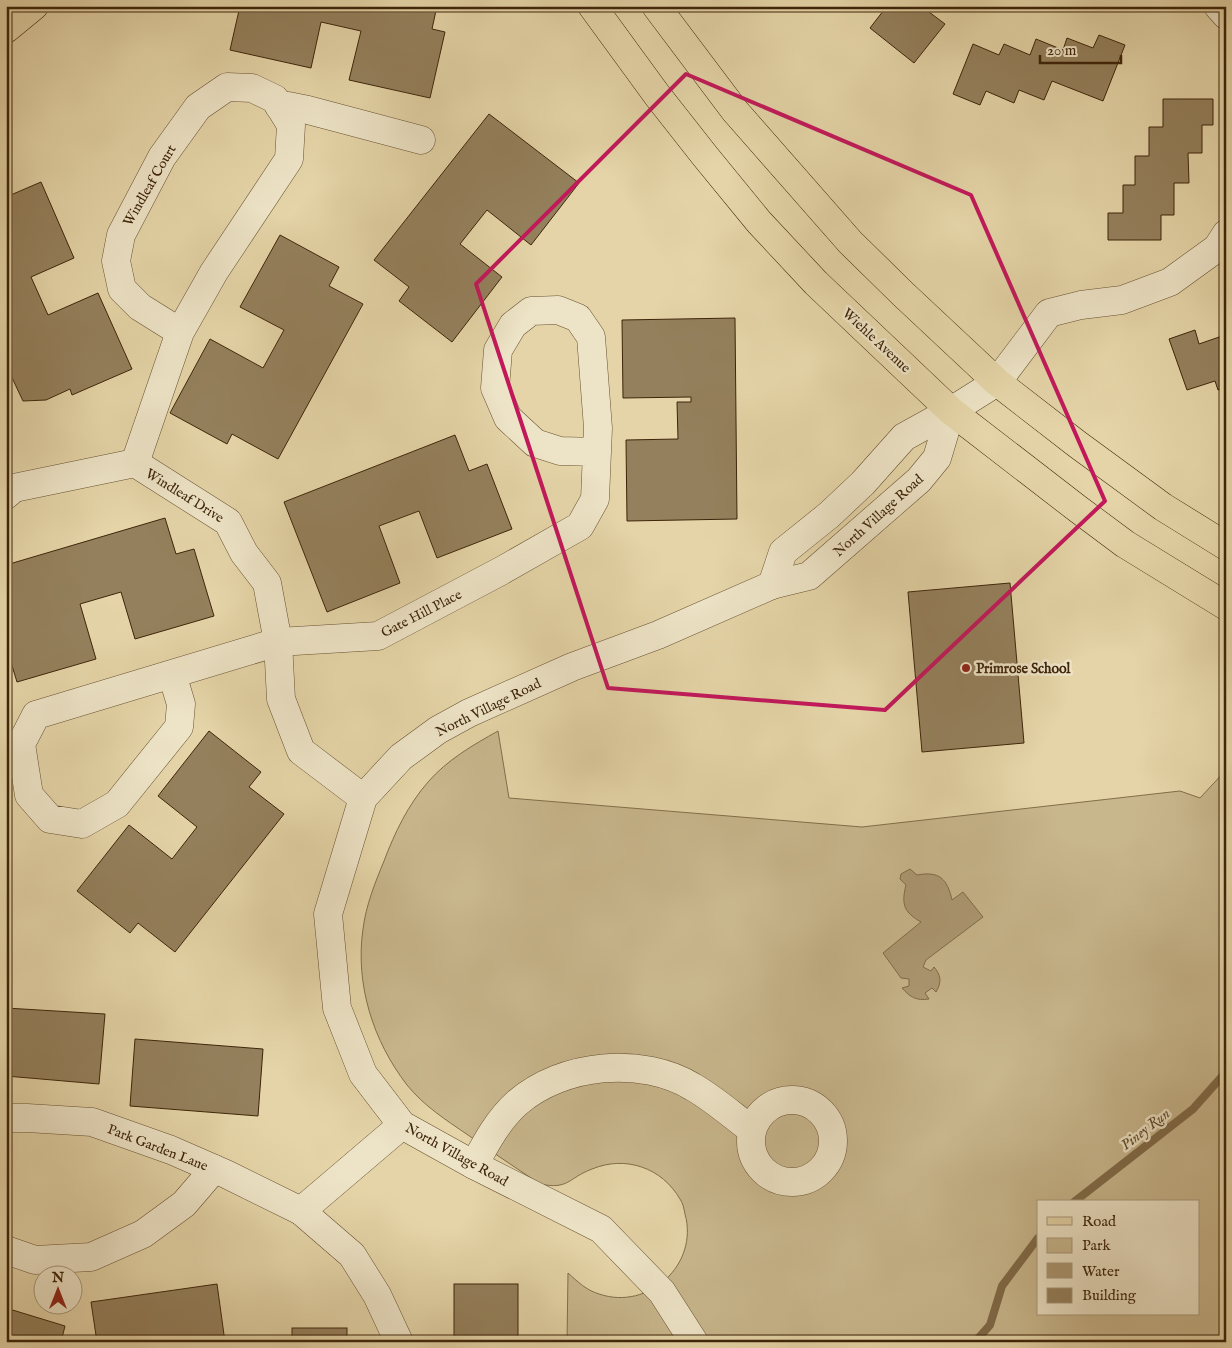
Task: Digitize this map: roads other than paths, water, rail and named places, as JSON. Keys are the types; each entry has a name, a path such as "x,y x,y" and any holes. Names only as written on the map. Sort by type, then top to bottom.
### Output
{"main road":[{"path":"6,29 34,6"},
{"name":"Wiehle Avenue","path":"592,6 657,95 759,222 816,283 951,411 1125,544 1226,606"},
{"path":"656,6 735,111 850,242 997,382 1163,507 1226,546"}],"street":[{"path":"1218,6 1226,15"},
{"name":"Windleaf Court","path":"135,463 180,332 214,272 289,159 291,125 274,99 252,88 227,87 198,107 162,157 121,235 116,261 122,289 140,306 180,332"},
{"name":"Windleaf Court","path":"279,106 308,110 421,140"},
{"path":"772,585 783,552 829,515 863,483 904,437 951,411 997,382 1049,313 1081,305 1122,300 1170,282 1217,248 1226,234"},
{"name":"Gate Hill Place","path":"172,674 181,704 178,726 117,804 82,824 50,819 29,795 21,744 36,715 278,642 378,636 501,572 580,526 595,499 597,452 598,428 592,337 578,318 558,310 531,312 513,324 498,350 495,388 508,418 535,443 560,451 597,452"},
{"name":"North Village Road","path":"694,1342 662,1292 601,1229 474,1166 402,1125 363,1074 337,1008 328,914 363,798 401,757 438,730 469,713 572,668 658,636 772,585 809,576 919,480 937,458 951,411"},
{"name":"Windleaf Drive","path":"6,495 14,488 135,463 228,522 244,553 267,583 278,642 281,700 301,751 363,798"},
{"path":"474,1166 492,1133 517,1103 541,1087 578,1071 613,1068 658,1071 693,1087 752,1130"},
{"name":"Park Garden Lane","path":"6,1118 92,1122 171,1150 301,1210 352,1255 376,1295 399,1342"},
{"path":"301,1210 402,1125"},
{"path":"6,1250 35,1260 91,1256 143,1234 184,1204 214,1169"}],"water":[{"path":"910,869 917,875 931,874 941,878 948,886 952,900 963,892 983,917 926,960 923,967 931,971 934,967 940,979 936,992 932,988 925,993 929,999 917,999 902,988 909,986 909,979 901,978 883,953 921,922 907,911 904,903 906,885 900,879 901,874"}],"waterway":[{"name":"Piney Run","path":"1077,1200 1193,1109 1226,1072"},
{"name":"Piney Run","path":"975,1342 990,1325 1002,1286 1037,1239"}],"place":[{"name":"Primrose School","path":"966,668"}]}
